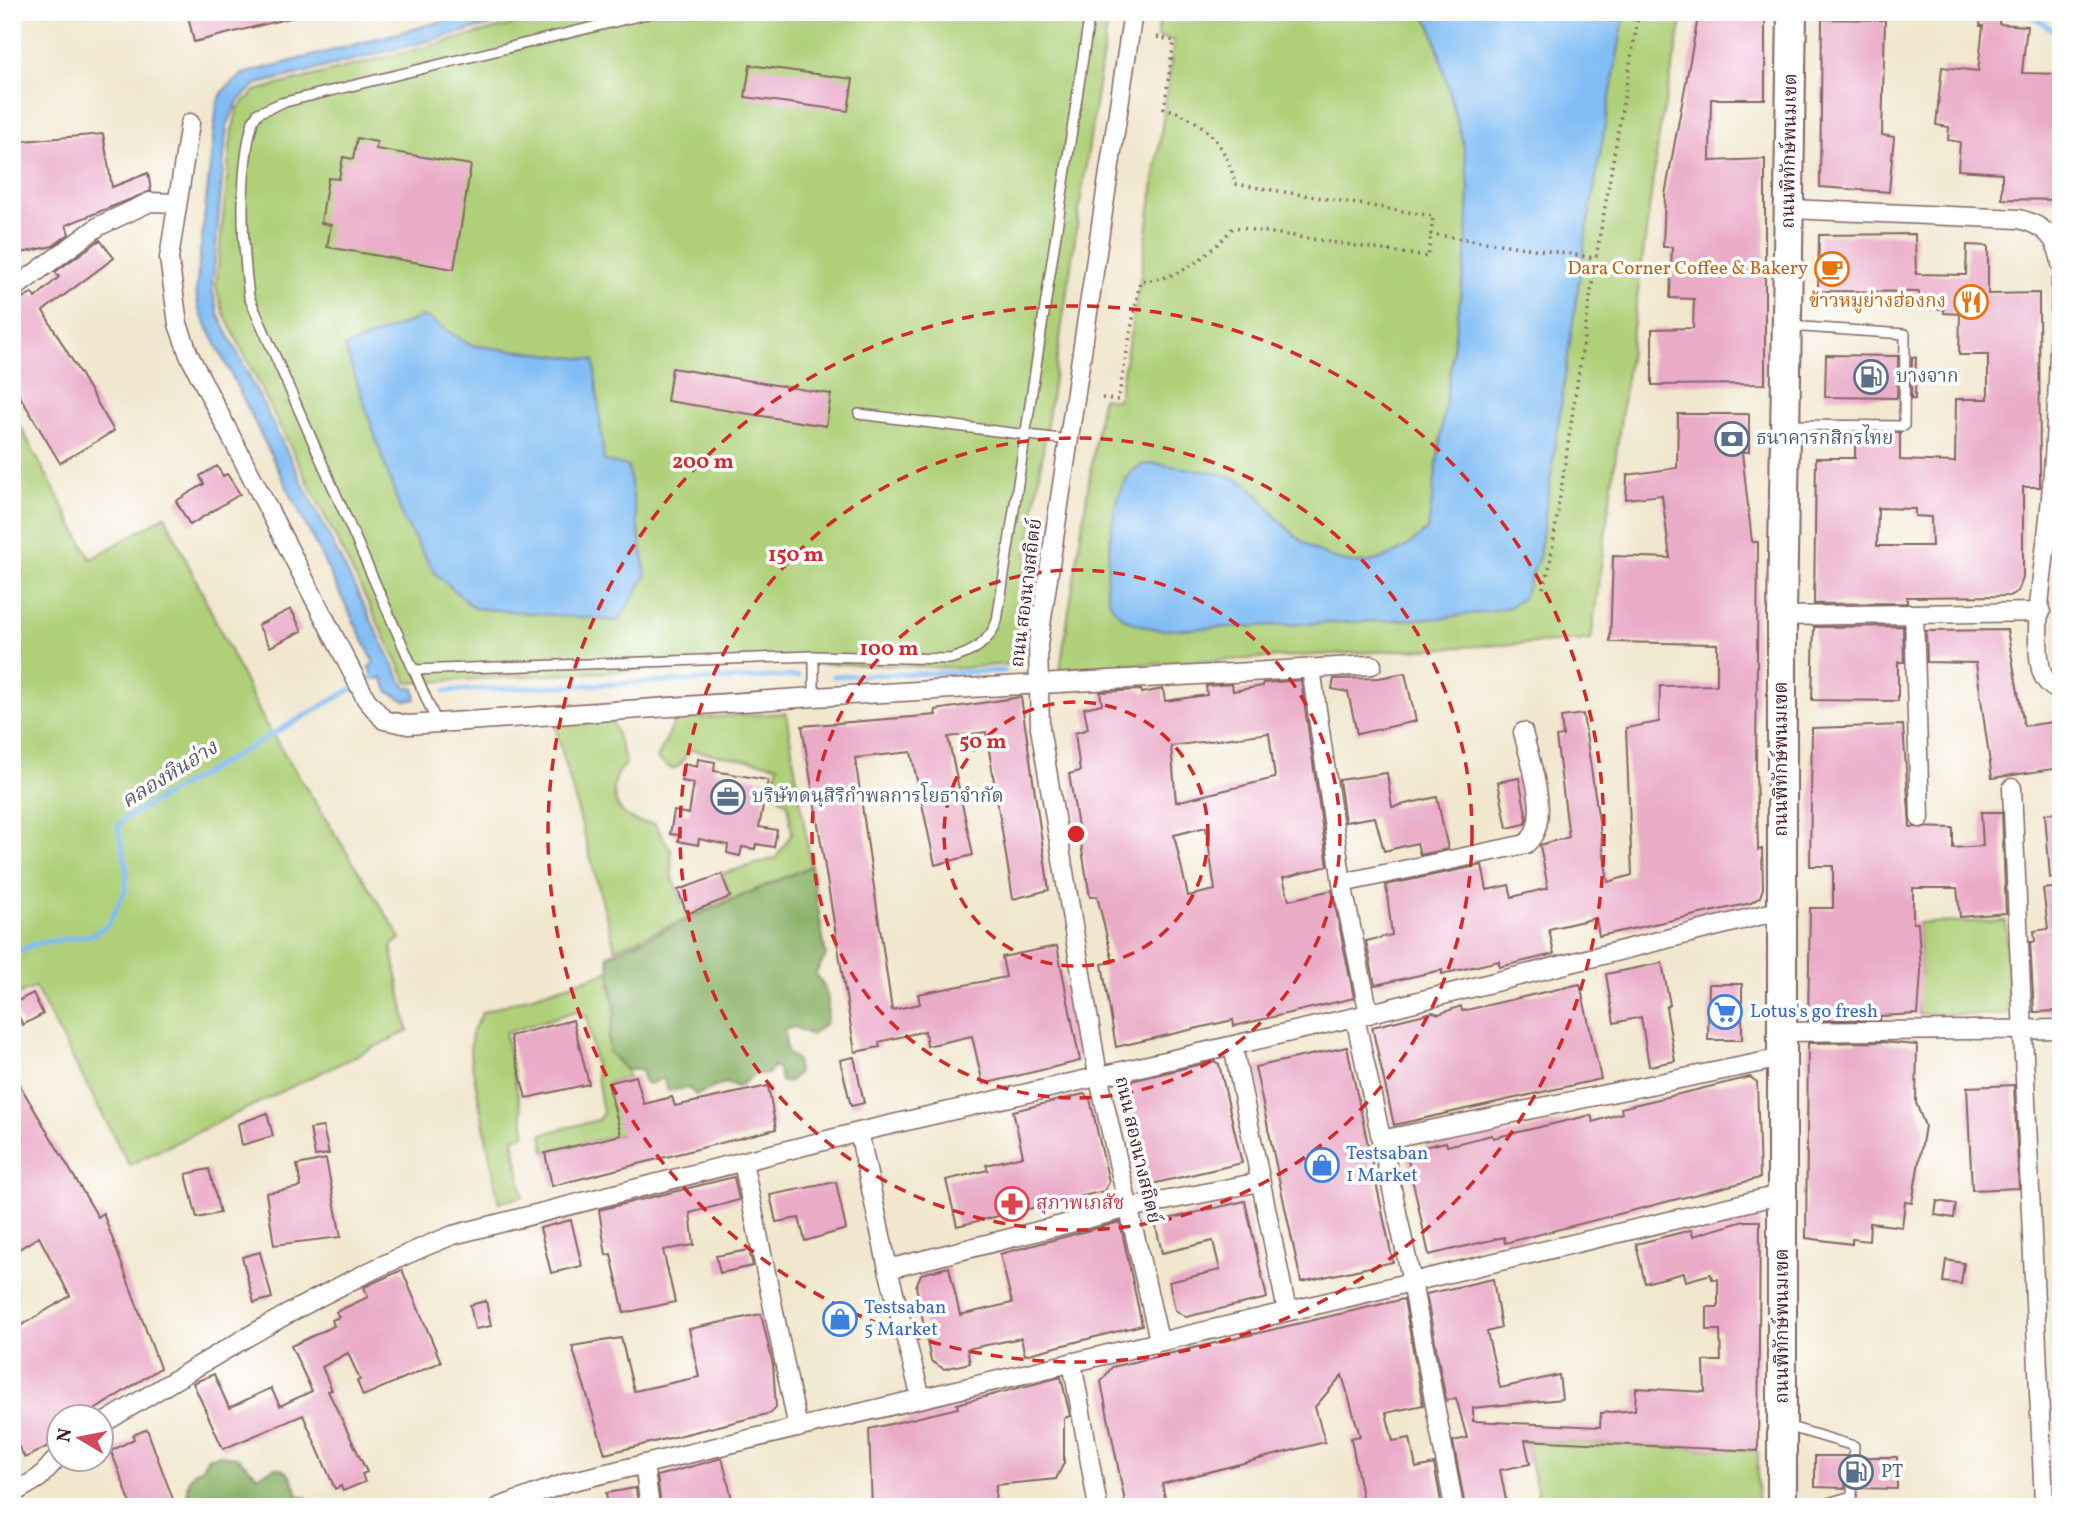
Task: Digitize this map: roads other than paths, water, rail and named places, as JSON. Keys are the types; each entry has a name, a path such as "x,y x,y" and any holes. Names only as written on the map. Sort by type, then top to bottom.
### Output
{"main road":[{"name":"ถนนพิทักษ์พนมเขต","path":"1782,1507 1782,616 1792,12"}],"street":[{"name":"ถนน สองนางสถิตย์","path":"1133,12 1038,645 1037,685 1040,727 1098,1075 1159,1340"},
{"path":"190,123 169,258 171,289 178,324 189,355 351,671 374,712 384,720 408,725 814,697 1372,665"},
{"path":"12,290 99,226 150,202 177,203"},
{"path":"1790,209 2019,219 2045,229 2054,240 2061,264"},
{"path":"2061,283 2059,422 2041,612 2040,662 2050,687 2061,692"},
{"path":"1782,616 2041,612"},
{"path":"1914,614 1920,818"},
{"path":"1311,668 1381,1140 1412,1282 1454,1507"},
{"path":"1342,883 1526,844 1535,836 1540,816 1523,732"},
{"path":"2011,788 2020,1031 2044,1503"},
{"path":"116,1416 287,1312 400,1256 453,1235 859,1132 1362,1016 1783,910"},
{"path":"1381,1140 1782,1045 2061,1030"},
{"path":"1233,1046 1287,1311"},
{"path":"859,1132 888,1269 921,1398"},
{"path":"743,1162 798,1428"},
{"path":"888,1269 1129,1209 1261,1182"},
{"path":"499,1507 569,1482 1783,1194"},
{"path":"1072,1362 1098,1507"},
{"path":"644,1464 650,1507"},
{"path":"12,1494 39,1478 46,1470"}],"lane":[{"path":"437,723 249,297 244,259 244,193 253,121 258,113 281,103 655,12"},
{"path":"413,670 814,656 950,659 967,655 986,641 997,621 1023,435 1090,12"},
{"path":"1786,425 1904,426 1905,334 1787,326"},
{"path":"859,414 1069,440"},
{"path":"814,656 814,697"},
{"path":"1782,1424 1854,1446 1852,1496 1814,1507"}],"water":[{"path":"478,12 542,12 255,85 238,101 227,126 212,288 219,316 402,682 406,687 414,688 416,699 406,701 389,692 382,678 375,680 369,667 374,662 199,310 196,291 217,104 224,90 243,74"},
{"path":"1422,12 1625,12 1584,246 1539,557 1523,598 1509,607 1443,618 1162,630 1133,623 1112,607 1106,587 1110,538 1117,501 1131,473 1142,465 1156,464 1202,470 1241,481 1256,493 1296,536 1315,550 1351,563 1370,562 1389,556 1428,529 1466,255 1469,188 1464,148 1439,52 1431,26"},
{"path":"424,316 470,345 594,360 604,461 628,466 646,576 619,621 474,608 435,573 404,521 345,347"}],"waterway":[{"path":"2021,12 2039,20 2061,36"},
{"name":"คลองหินอ่าง","path":"833,676 1005,671"},
{"name":"คลองหินอ่าง","path":"12,956 34,944 92,935 108,925 126,888 127,869 118,827 124,819 380,673"},
{"name":"คลองหินอ่าง","path":"445,691 798,676"}],"place":[{"name":"Dara Corner Coffee & Bakery","path":"1832,269"},
{"name":"ข้าวหมูย่างฮ่องกง","path":"1971,302"},
{"name":"บางจาก","path":"1871,377"},
{"name":"ธนาคารกสิกรไทย","path":"1732,439"},
{"name":"บริษัทดนุสิริกำพลการโยธาจำกัด","path":"728,797"},
{"name":"Lotus's go fresh","path":"1725,1012"},
{"name":"Testsaban 1 Market","path":"1322,1165"},
{"name":"สุภาพเภสัช","path":"1012,1204"},
{"name":"Testsaban 5 Market","path":"840,1319"},
{"name":"PT","path":"1856,1472"}]}
